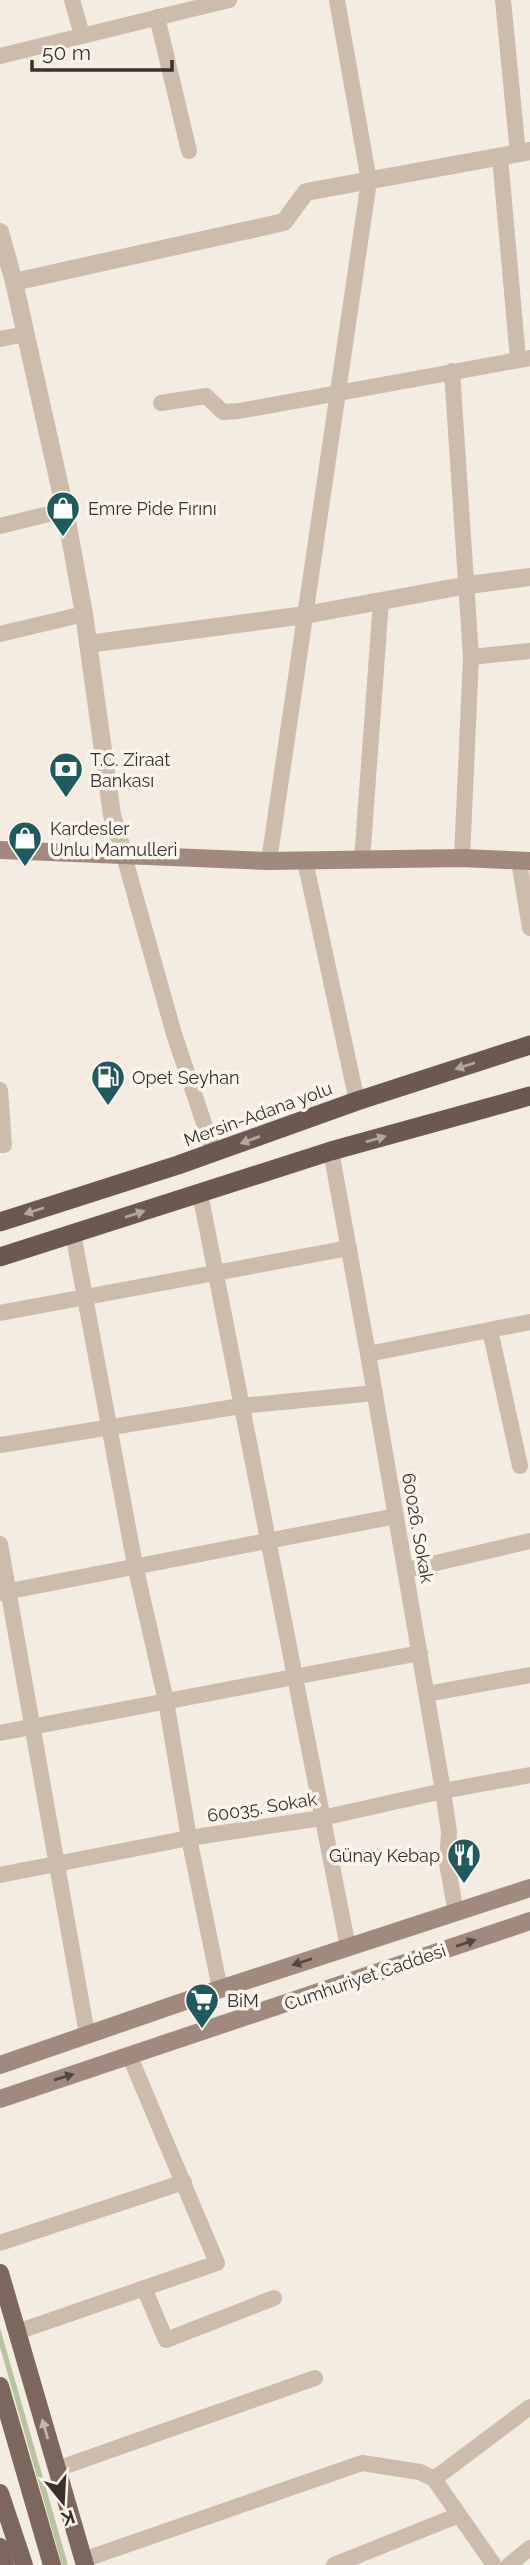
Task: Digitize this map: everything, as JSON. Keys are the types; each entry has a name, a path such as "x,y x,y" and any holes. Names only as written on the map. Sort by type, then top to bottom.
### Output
{"highway":[{"name":"Mersin-Adana yolu","path":"0,1222 214,1153 357,1101 530,1045"},
{"path":"0,1256 331,1151 530,1096"}],"main road":[{"path":"0,850 269,861 462,858 524,861"},
{"name":"Cumhuriyet Caddesi","path":"0,2065 220,1989 530,1888"},
{"name":"Cumhuriyet Caddesi","path":"0,2099 530,1921"},
{"path":"0,2273 84,2562"},
{"path":"0,2386 51,2565"},
{"path":"0,2493 24,2565"},
{"path":"0,2547 5,2565"}],"street":[{"path":"72,0 82,35"},
{"path":"0,55 157,17 175,6 229,0"},
{"path":"269,861 340,393 369,181 337,0"},
{"path":"14,282 284,222 306,192 524,153 503,0"},
{"path":"157,17 190,151"},
{"path":"161,403 206,396 223,412 239,411 524,359 500,157"},
{"path":"0,232 14,282 65,510 84,614 112,815 174,1034 214,1153"},
{"path":"0,339 26,334"},
{"path":"452,371 471,657 462,858"},
{"path":"0,526 65,510"},
{"path":"88,644 305,615 468,585 530,577"},
{"path":"362,860 381,601"},
{"path":"0,634 84,614"},
{"path":"471,657 530,651"},
{"path":"305,861 357,1101"},
{"path":"524,861 530,928"},
{"path":"0,1090 5,1145 0,1145"},
{"name":"60026. Sokak","path":"331,1151 443,1791 449,1832 447,1863 456,1913"},
{"path":"200,1193 348,1947"},
{"path":"73,1233 135,1565 166,1701 189,1838 220,1989"},
{"path":"0,1313 348,1248"},
{"path":"368,1354 530,1322"},
{"path":"491,1330 520,1466"},
{"path":"0,1445 242,1406 375,1393"},
{"path":"4,1592 396,1516"},
{"path":"405,1570 530,1541"},
{"path":"0,1544 4,1592 33,1728 87,2034"},
{"path":"0,1733 420,1653"},
{"path":"427,1694 530,1675"},
{"name":"60035. Sokak","path":"0,1875 189,1838 322,1818 530,1775"},
{"path":"17,2332 217,2263 130,2057"},
{"path":"0,2243 184,2182"},
{"path":"144,2288 166,2340 274,2298"},
{"path":"57,2469 315,2378"},
{"path":"434,2479 530,2407"},
{"path":"84,2562 362,2463 420,2472 434,2479 494,2565"},
{"path":"334,2565 458,2515"},
{"path":"509,2565 530,2548"}],"green space":[{"path":"0,2328 68,2565 62,2565 0,2347"}],"place":[{"name":"Emre Pide Fırını","path":"63,538"},
{"name":"T.C. Ziraat Bankası","path":"66,799"},
{"name":"Kardesler Unlu Mamulleri","path":"25,868"},
{"name":"Opet Seyhan","path":"108,1107"},
{"name":"Günay Kebap","path":"464,1885"},
{"name":"BiM","path":"202,2030"}]}
